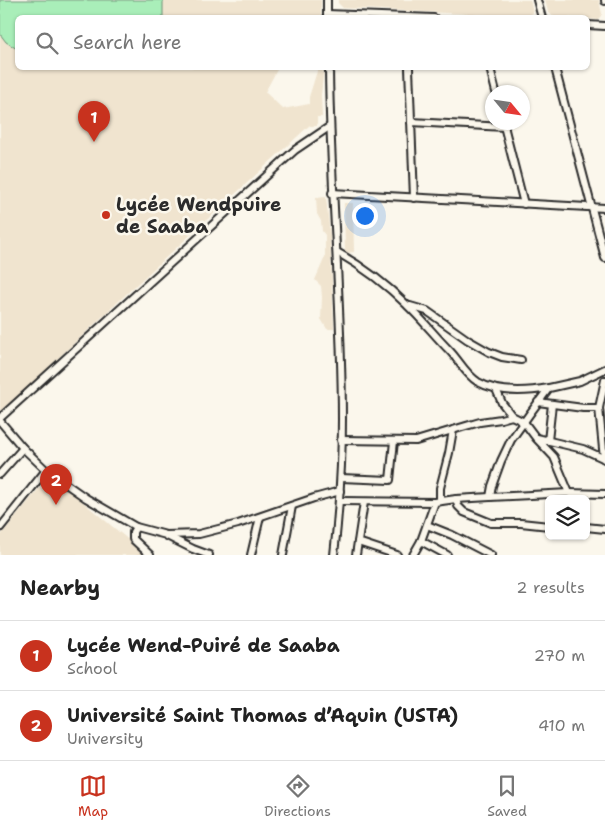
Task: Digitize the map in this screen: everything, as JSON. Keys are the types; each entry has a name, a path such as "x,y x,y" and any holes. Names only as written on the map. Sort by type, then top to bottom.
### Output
{"street":[{"path":"327,0 327,15"},
{"path":"537,0 541,15"},
{"path":"590,25 605,26"},
{"path":"329,70 329,127 337,252 342,414 340,500 334,555"},
{"path":"409,70 414,198"},
{"path":"490,70 494,85"},
{"path":"557,70 605,258"},
{"path":"411,122 485,124"},
{"path":"209,555 166,535 136,526 86,498 46,470 23,448 0,420 294,150 329,127"},
{"path":"505,130 524,204"},
{"path":"332,192 605,208"},
{"path":"337,252 372,274 408,306 452,352 470,376 478,382 496,389 511,391 534,390 580,381 605,369"},
{"path":"408,306 427,310 468,340 489,352 502,357 521,360"},
{"path":"604,459 599,408 605,380"},
{"path":"490,497 500,461 524,422 549,388"},
{"path":"496,389 502,403 512,416 524,422 554,457 569,493 572,495"},
{"path":"538,402 583,408 599,408"},
{"path":"548,441 552,404"},
{"path":"342,440 416,441 480,422 501,420 512,416"},
{"path":"413,555 421,541 437,502 453,430"},
{"path":"536,438 582,449 604,459"},
{"path":"341,478 390,480 394,440"},
{"path":"0,474 23,448"},
{"path":"1,526 46,470"},
{"path":"166,535 198,534 238,524 340,491"},
{"path":"340,500 364,502 437,502 456,499 569,493 605,494"},
{"path":"456,499 458,506 464,512 491,523 545,526"},
{"path":"356,555 364,502"},
{"path":"283,555 292,506"},
{"path":"251,555 260,517"},
{"path":"427,524 491,555"},
{"path":"136,526 133,532 133,539 150,555"},
{"path":"590,528 605,528"},
{"path":"421,541 447,555"},
{"path":"358,542 397,555"}],"shaded area":[{"name":"Lycée Wendpuire de Saaba","path":"0,0 321,0 321,15 15,15 15,70 277,70 265,92 283,109 309,104 309,97 317,70 324,70 321,95 322,117 317,117 317,126 310,125 0,413"},
{"path":"338,0 530,0 533,12 531,15 488,15 343,8 338,3"},
{"path":"545,0 599,0 602,14 598,20 590,19 590,15 552,15 548,12"},
{"path":"326,197 330,236 334,329 327,329 321,319 321,286 315,280 325,257 325,235 317,214 316,198"},
{"path":"344,203 353,203 354,252 345,253"},
{"path":"50,475 147,555 0,555 0,536"}],"green space":[{"path":"0,0 163,0 163,15 15,15 15,48 6,42 0,34"}],"place":[{"name":"Lycée Wend-Puiré de Saaba","path":"94,142"},
{"name":"Lycée Wendpuire de Saaba","path":"106,215"},
{"name":"Université Saint Thomas d’Aquin (USTA)","path":"56,505"}]}
